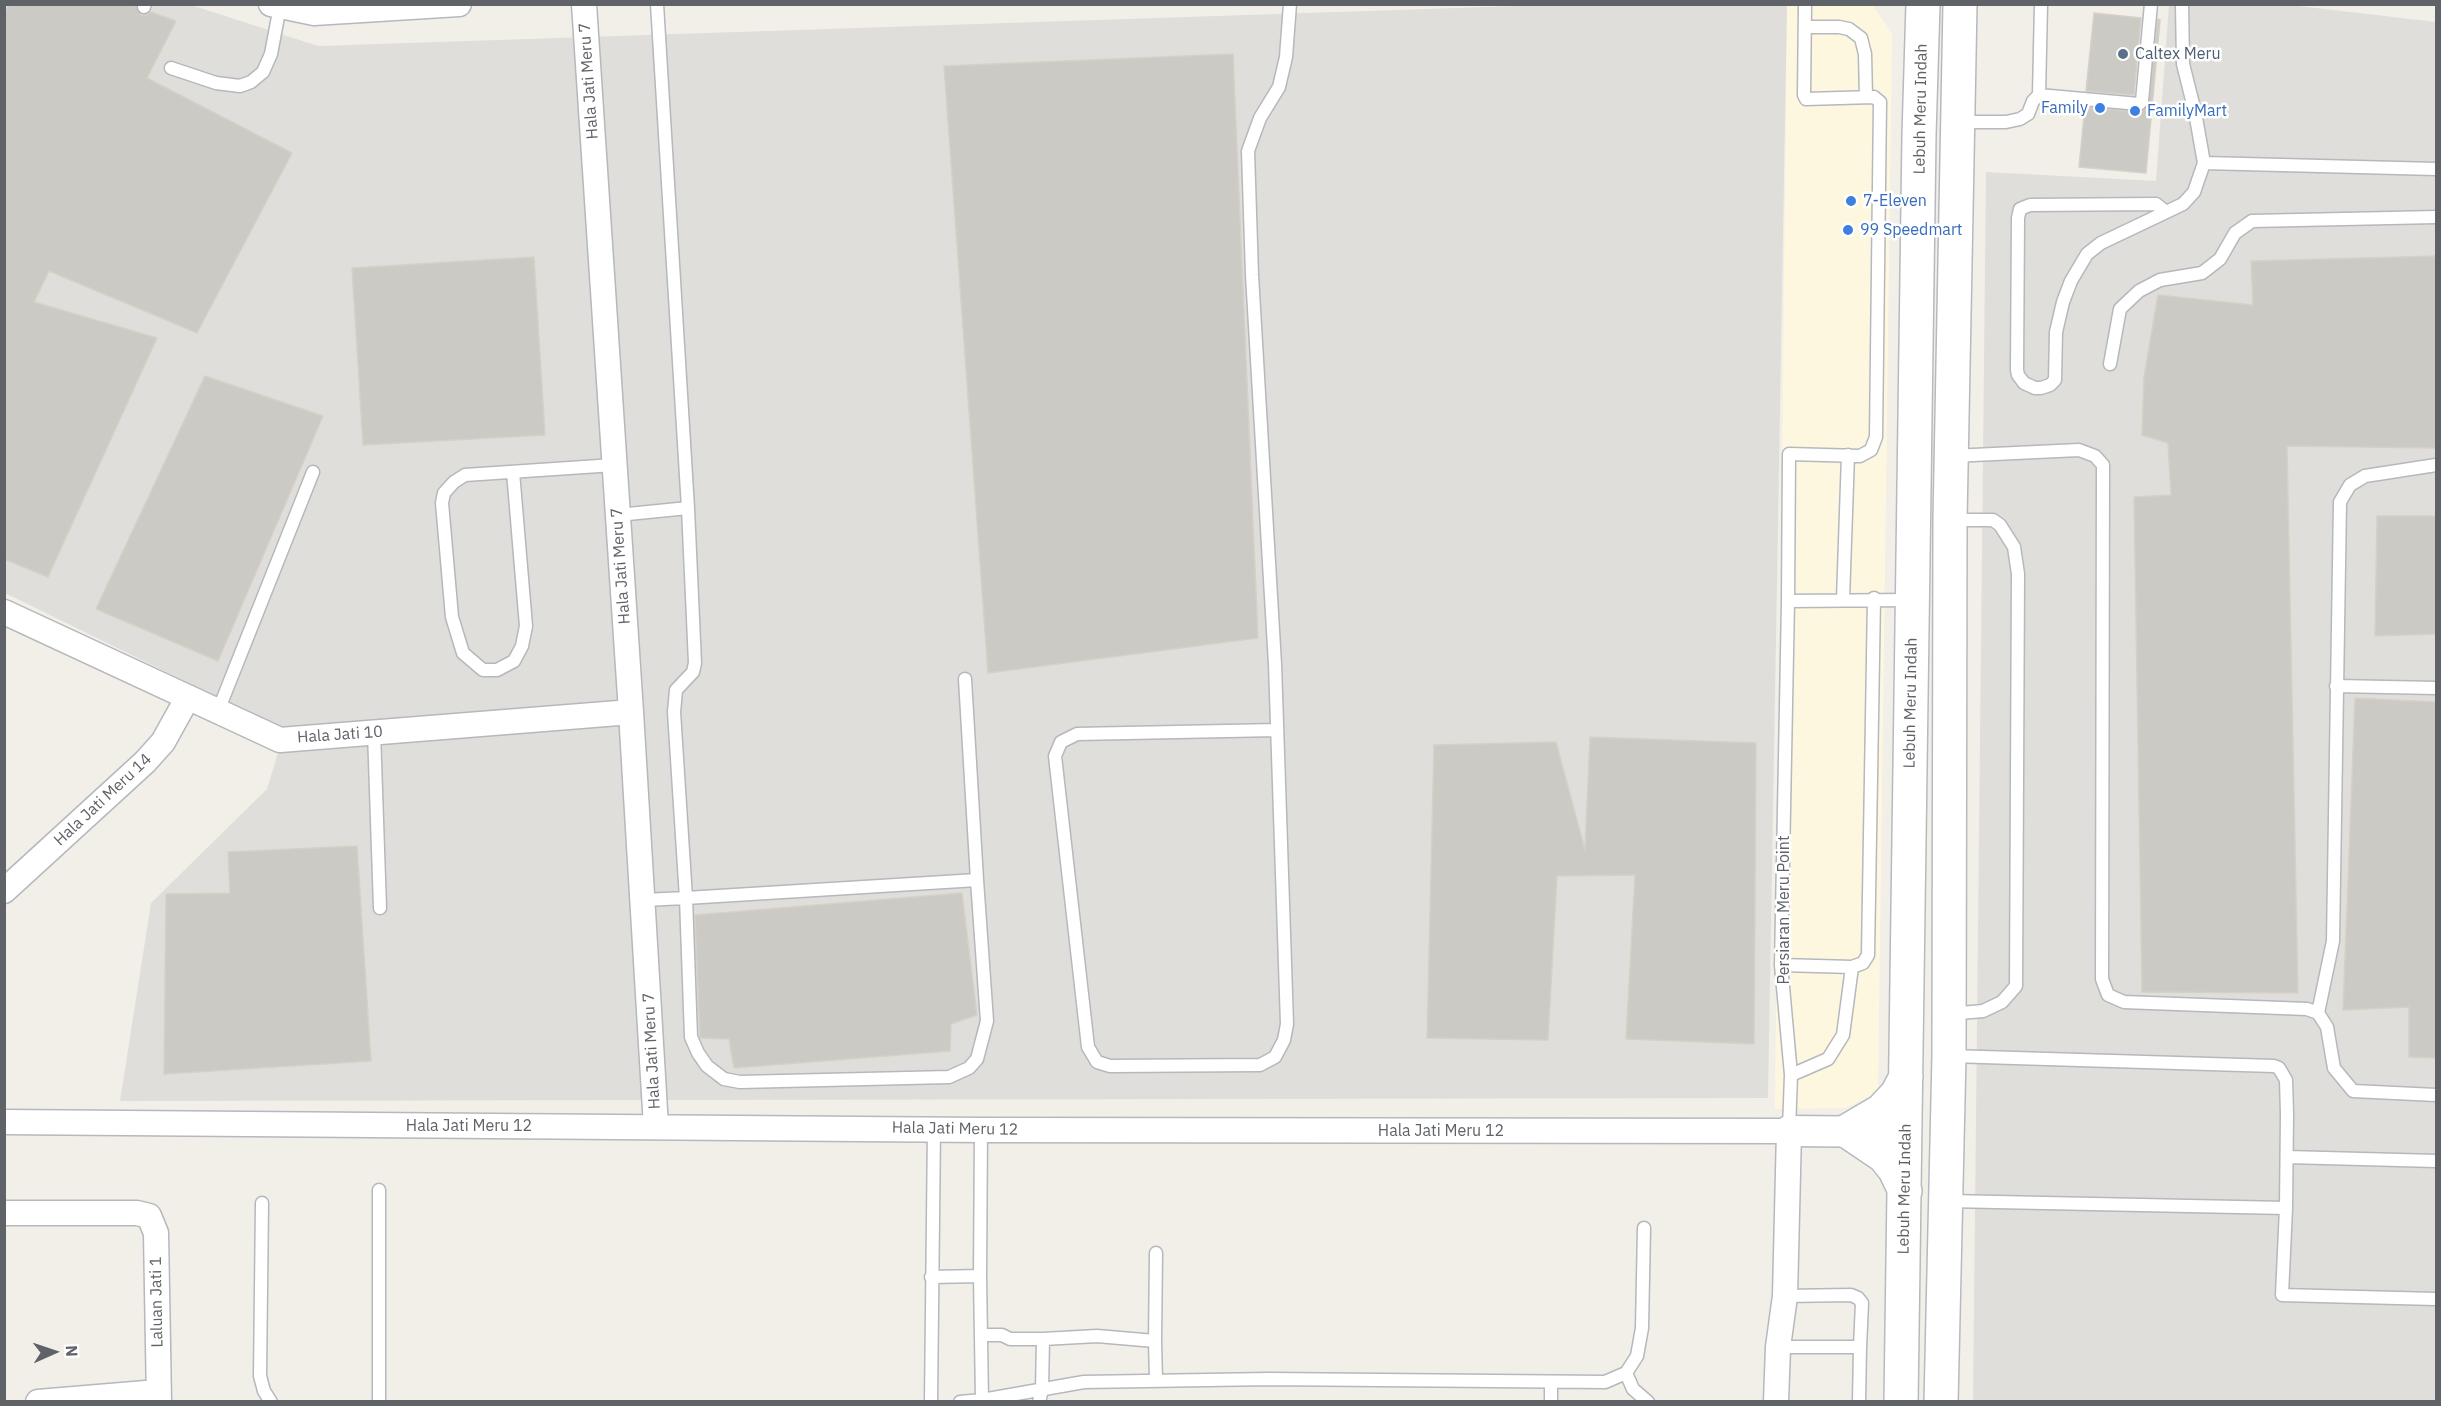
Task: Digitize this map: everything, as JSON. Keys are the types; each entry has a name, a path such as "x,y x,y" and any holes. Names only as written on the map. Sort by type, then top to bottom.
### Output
{"main road":[{"name":"Lebuh Meru Indah","path":"1901,1401 1919,135 1923,4"},
{"path":"1941,1401 1948,1039 1950,520 1960,4"},
{"path":"1905,1132 1921,1124 1929,1113 1948,1039"},
{"path":"1905,1191 1895,1170 1884,1156 1846,1131 1876,1115 1897,1094 1906,1077"},
{"path":"1905,1132 1921,1140 1932,1157 1944,1283"}],"street":[{"path":"275,5 314,14 459,4"},
{"name":"Hala Jati Meru 7","path":"584,4 656,1127"},
{"name":"Hala Jati 10","path":"4,612 279,740 631,712"},
{"name":"Hala Jati Meru 14","path":"4,891 145,762 162,742 188,697"},
{"name":"Hala Jati Meru 12","path":"4,1122 981,1130 1905,1132"},
{"name":"Persiaran Meru Point","path":"1776,1401 1778,1347 1785,1296 1789,1131"},
{"name":"Laluan Jati 1","path":"4,1213 137,1213 149,1216 156,1233 159,1397"},
{"path":"38,1401 159,1397"}],"lane":[{"path":"657,4 688,508 695,663 693,672 676,690 674,712 692,1037 706,1066 724,1079 740,1082 949,1077 969,1068 977,1059 987,1021 965,679"},
{"path":"1277,730 1077,734 1061,742 1055,756 1056,768 1088,1047 1097,1062 1110,1066 1260,1065 1275,1057 1284,1040 1287,1024 1277,730 1252,275 1248,151 1260,118 1279,87 1286,57 1290,4"},
{"path":"1805,4 1806,98 1866,97 1876,98 1880,104 1876,438 1871,450 1860,456 1848,455 1843,599"},
{"path":"1958,122 2006,122 2020,119 2028,114 2033,101 2039,95 2041,4"},
{"path":"2039,95 2139,105 2142,101 2151,4"},
{"path":"2166,212 2156,204 2030,205 2020,209 2018,218 2017,370 2024,383 2035,388 2042,388 2055,381 2056,332 2063,302 2071,281 2087,254 2101,243 2183,204 2200,181 2204,163 2183,64 2182,4"},
{"path":"171,68 216,83 240,86 251,82 263,72 272,54 275,5"},
{"path":"1805,27 1839,27 1849,29 1861,38 1865,54 1866,97"},
{"path":"2204,163 2436,168"},
{"path":"2110,364 2120,309 2139,291 2160,280 2202,273 2220,259 2235,233 2252,221 2400,220 2436,217"},
{"path":"1951,456 2079,450 2095,456 2103,465 2102,979 2108,995 2124,1002 2307,1009 2318,1013 2327,1027 2334,1068 2353,1091 2436,1095"},
{"name":"Persiaran Meru Point","path":"1789,1131 1791,1075 1781,965 1789,454 1848,455"},
{"path":"513,472 526,626 522,646 514,661 497,670 483,670 463,653 452,617 442,503 444,493 454,482 465,475 614,465"},
{"path":"2318,1013 2333,941 2340,502 2350,485 2365,476 2436,465"},
{"path":"218,711 313,472"},
{"path":"618,515 688,508"},
{"path":"1948,1039 1983,1011 2002,1002 2016,986 2018,586 2014,547 2000,525 1993,520 1950,520"},
{"path":"1781,965 1851,967 1863,963 1868,955 1874,598"},
{"path":"1788,601 1874,598 1913,600"},
{"path":"2336,686 2436,688"},
{"path":"374,732 380,908"},
{"path":"643,900 977,880"},
{"path":"1791,1075 1828,1059 1843,1035 1851,967"},
{"path":"1948,1039 2274,1066 2282,1071 2286,1080 2287,1157 2282,1295 2436,1299"},
{"path":"931,1401 934,1128"},
{"path":"981,1130 982,1400"},
{"path":"2287,1157 2436,1161"},
{"path":"379,1190 379,1401"},
{"path":"1946,1201 2286,1208"},
{"path":"262,1203 260,1376 264,1391 271,1401"},
{"path":"960,1401 1040,1396 1084,1382 1281,1379 1605,1382 1626,1373 1636,1356 1642,1328 1644,1228"},
{"path":"1156,1253 1156,1381"},
{"path":"931,1277 980,1276"},
{"path":"1785,1296 1851,1295 1862,1303 1859,1401"},
{"path":"981,1335 1002,1335 1010,1339 1097,1336 1155,1341"},
{"path":"1040,1396 1042,1339"},
{"path":"1778,1347 1860,1347"},
{"path":"1626,1373 1633,1389 1648,1401"},
{"path":"1551,1383 1551,1401"}],"shaded area":[{"path":"4,5 191,5 318,46 1546,5 1787,5 1768,1098 120,1101 151,903 267,789 285,730 5,593"},
{"path":"1787,5 1872,5 1892,33 1878,1092 1846,1108 1775,1109"},
{"path":"2169,5 2290,5 2436,22 2436,1401 1973,1402 1986,172 2156,181"}],"building":[{"path":"9,4 131,4 136,6 141,15 151,12 176,21 147,78 292,153 197,333 49,271 34,302 157,338 48,577 4,559 4,14"},
{"name":"Caltex Meru","path":"2094,13 2141,18 2134,95 2086,91"},
{"path":"2158,19 2160,20 2146,173 2079,167 2085,107 2138,112 2148,106"},
{"path":"1233,54 1258,638 988,673 944,66"},
{"path":"2436,256 2436,448 2287,446 2298,993 2142,992 2134,497 2171,495 2168,443 2142,435 2144,377 2158,295 2253,305 2251,261"},
{"path":"534,257 545,435 363,445 352,268"},
{"path":"205,376 323,416 218,661 96,609"},
{"path":"2377,516 2436,516 2436,634 2375,636"},
{"path":"2355,698 2436,702 2436,1058 2409,1057 2409,1007 2343,1010"},
{"path":"1590,737 1756,743 1754,1044 1626,1039 1635,875 1557,876 1548,1040 1427,1038 1434,745 1556,742 1585,850"},
{"path":"357,846 371,1061 164,1074 166,894 230,893 228,852"},
{"path":"962,893 977,1015 951,1024 950,1051 734,1068 729,1039 700,1038 695,915"}],"place":[{"name":"Caltex Meru","path":"2123,54"},
{"name":"Family","path":"2100,108"},
{"name":"FamilyMart","path":"2135,111"},
{"name":"7-Eleven","path":"1851,201"},
{"name":"99 Speedmart","path":"1848,230"}]}
